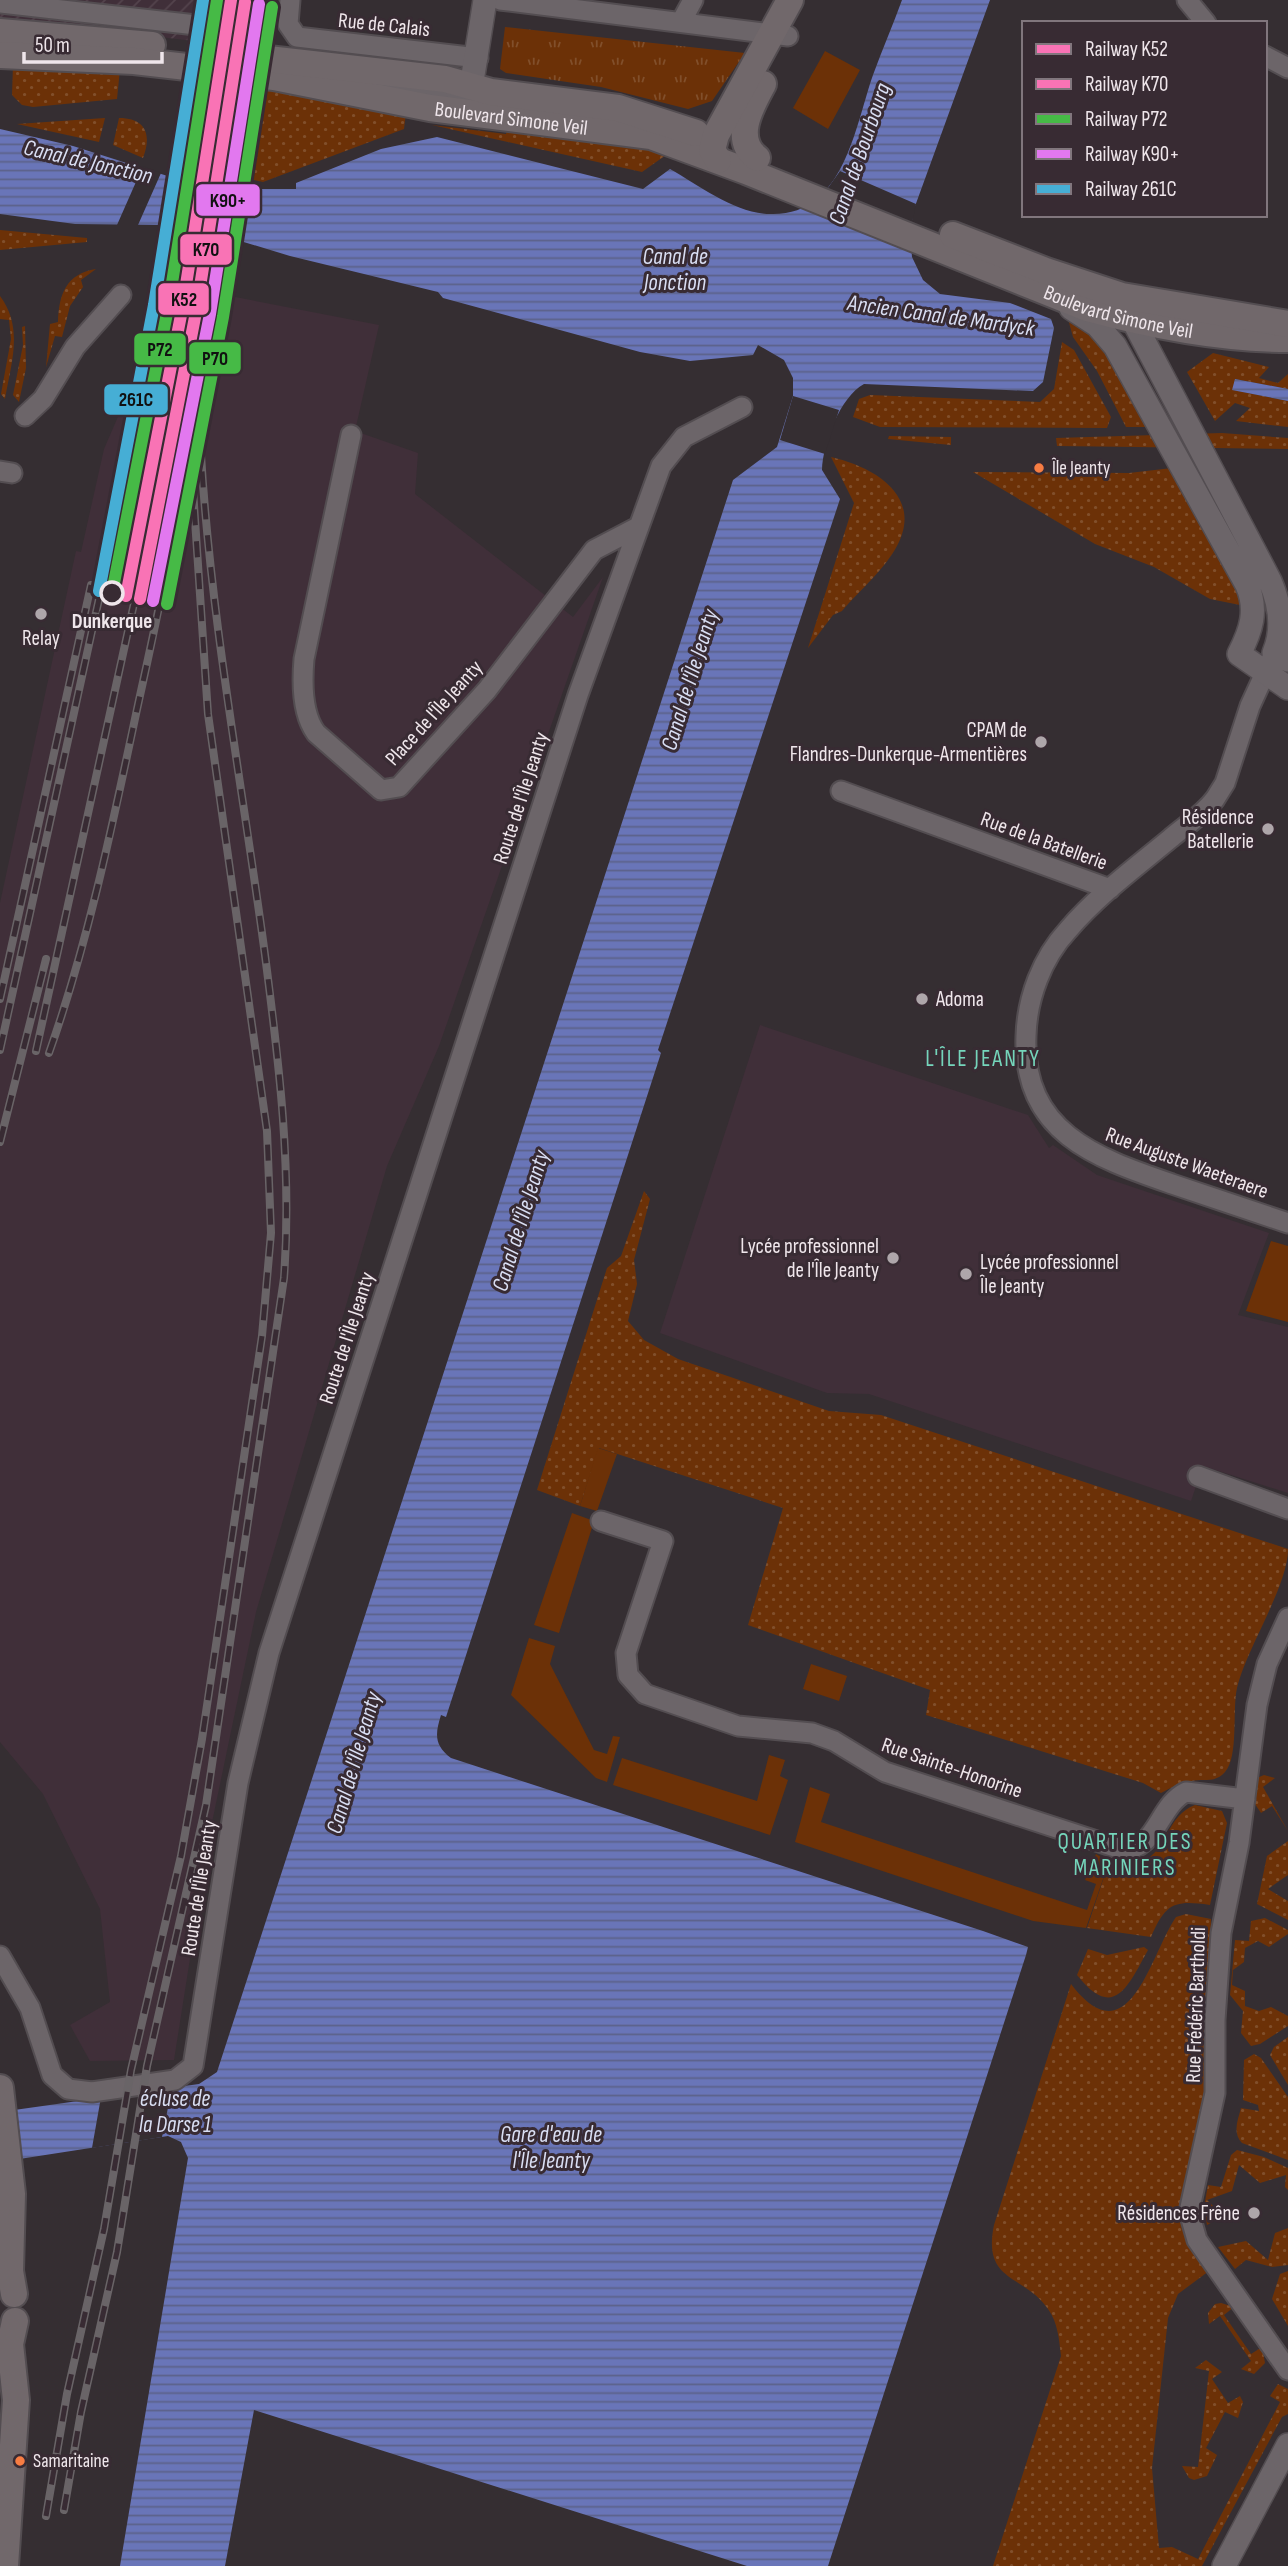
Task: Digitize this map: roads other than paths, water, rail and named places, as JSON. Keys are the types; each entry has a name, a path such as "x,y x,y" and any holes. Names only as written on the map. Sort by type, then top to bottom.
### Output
{"main road":[{"path":"752,164 746,147 746,126 790,0"},
{"path":"716,150 780,35 806,0"},
{"name":"Boulevard Simone Veil","path":"0,32 99,39 445,79 474,87 626,110 716,150 956,246 1111,293 1195,310 1288,324"},
{"name":"Boulevard Simone Veil","path":"0,55 127,60 274,77 430,108 626,131 716,150"},
{"name":"Boulevard Simone Veil","path":"956,246 1041,291 1087,308 1216,336"},
{"path":"1216,336 1288,339"},
{"path":"1,2095 11,2177 10,2271 7,2287 18,2309 7,2329 16,2400 5,2566"}],"street":[{"name":"Rue de Calais","path":"290,0 289,28 297,37 478,58"},
{"path":"474,87 485,0"},
{"path":"500,0 780,35"},
{"path":"681,22 693,0"},
{"path":"1187,0 1204,21"},
{"path":"0,3 205,26"},
{"path":"1267,57 1288,68"},
{"name":"Boulevard Simone Veil","path":"274,77 464,96 470,94 474,87"},
{"path":"1041,291 1103,330 1120,355 1252,595 1252,621 1239,654 1276,662"},
{"path":"1111,293 1125,305 1276,595 1280,625 1276,662 1288,688"},
{"path":"26,416 43,399 75,346 121,295"},
{"name":"Boulevard Simone Veil","path":"1216,336 1288,352"},
{"name":"Route de l'Île Jeanty","path":"0,1955 30,2008 52,2075 68,2089 92,2092 175,2080 193,2066 238,1783 269,1653 578,695 655,478 674,446 690,433 742,407"},
{"name":"Place de l'Île Jeanty","path":"351,435 304,659 303,687 309,722 316,733 382,790 399,787 480,698 594,550 638,527"},
{"name":"Rue de la Batellerie","path":"841,791 1110,889 1215,799 1225,783 1250,706 1276,662"},
{"name":"Rue Auguste Waeteraere","path":"1110,889 1059,941 1034,988 1028,1013 1026,1053 1037,1096 1070,1139 1095,1156 1288,1223"},
{"path":"1198,1476 1288,1508"},
{"name":"Rue Sainte-Honorine","path":"601,1521 663,1541 626,1653 628,1675 645,1693 738,1726 812,1733 834,1741 885,1772 1121,1849 1135,1849 1146,1842 1167,1808 1186,1792 1245,1799"},
{"name":"Rue Frédéric Bartholdi","path":"1288,1619 1267,1664 1259,1691 1245,1799 1221,1933 1215,2020 1215,2093 1191,2199 1190,2219 1197,2240 1288,2370"},
{"path":"1224,2566 1286,2453"}],"water":[{"name":"Gare d'eau de l'Île Jeanty","path":"902,0 990,0 914,209 910,232 912,257 923,280 940,294 1010,303 1051,319 1054,328 1043,382 1033,391 864,384 847,399 834,422 822,470 840,499 658,1050 661,1053 446,1717 441,1715 437,1739 441,1748 451,1758 983,1931 1028,1947 1026,1955 828,2566 747,2566 254,2410 225,2566 120,2566 188,2158 181,2142 168,2136 0,2162 0,2112 199,2084 217,2072 733,480 777,447 793,396 793,378 784,360 758,345 753,355 690,361 640,352 443,298 438,292 290,256 224,236 168,225 75,224 0,214 0,129 73,146 177,179 232,189 296,189 296,183 381,149 437,137 643,189 670,169 719,198 745,209 771,214 796,211 815,200 831,184 843,164"},
{"path":"1235,379 1288,389 1288,401 1232,390"}],"railway":[{"path":"188,376 196,288 244,0"},
{"path":"64,2510 81,2412 117,2252 147,2066 206,1805 284,1278 285,1156 279,1076 265,955 212,580 201,455 202,341 208,284 256,0"},
{"path":"36,1051 158,494 169,431 182,310"},
{"path":"0,1050 106,567 152,406 171,314"},
{"path":"188,369 190,432"},
{"path":"49,1053 76,970 118,799 173,532 185,421"},
{"path":"46,2516 67,2394 104,2229 131,2070 181,1856 202,1739 262,1336 271,1233 267,1131 208,714 191,460"},
{"path":"0,999 91,585"},
{"path":"0,1142 46,959"}],"rail line":[{"name":"261C","path":"99,591 154,305 203,0"},
{"name":"P72","path":"112,593 168,308 217,0"},
{"name":"K52","path":"126,596 182,310 231,0"},
{"name":"K70","path":"140,599 196,312 245,2"},
{"name":"K90+","path":"153,601 210,314 259,4"}],"place":[{"name":"Île Jeanty","path":"1039,468"},
{"name":"Dunkerque","path":"112,593"},
{"name":"Relay","path":"41,614"},
{"name":"CPAM de Flandres-Dunkerque-Armentières","path":"1041,742"},
{"name":"Résidence Batellerie","path":"1268,829"},
{"name":"Adoma","path":"922,999"},
{"name":"Lycée professionnel de l'Île Jeanty","path":"893,1258"},
{"name":"Lycée professionnel Île Jeanty","path":"966,1274"},
{"name":"Résidences Frêne","path":"1254,2213"},
{"name":"Samaritaine","path":"20,2461"}],"district":[{"name":"L'ÎLE JEANTY","path":"983,1059"},
{"name":"QUARTIER DES MARINIERS","path":"1125,1855"}],"water label":[{"name":"Canal de Bourbourg","path":"860,154"},
{"name":"Canal de Jonction","path":"88,162"},
{"name":"Canal de Jonction","path":"675,270"},
{"name":"Ancien Canal de Mardyck","path":"941,316"},
{"name":"Canal de l'Île Jeanty","path":"690,680"},
{"name":"Canal de l'Île Jeanty","path":"521,1221"},
{"name":"Canal de l'Île Jeanty","path":"354,1763"},
{"name":"écluse de la Darse 1","path":"175,2112"}]}
